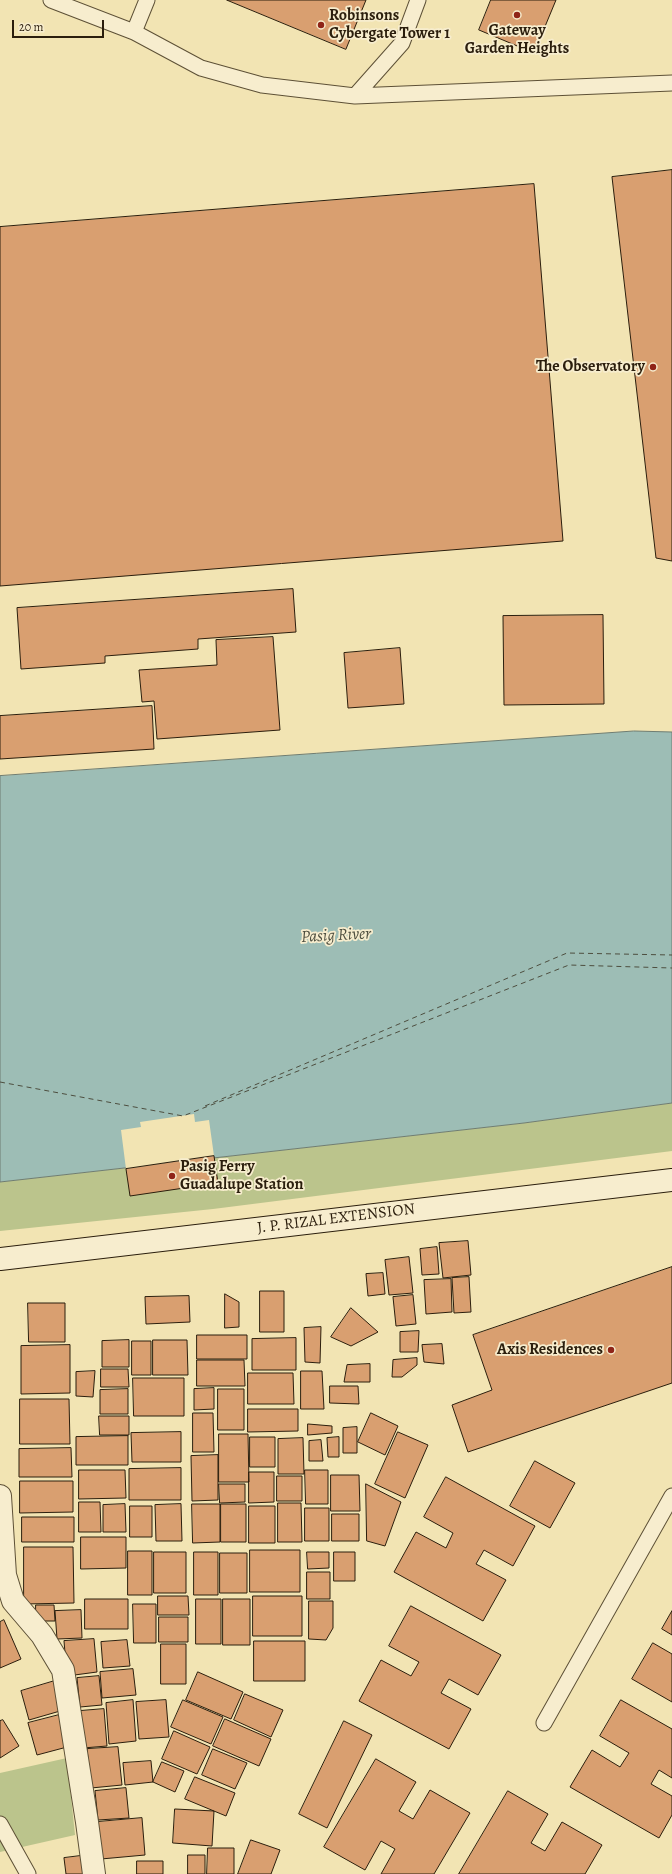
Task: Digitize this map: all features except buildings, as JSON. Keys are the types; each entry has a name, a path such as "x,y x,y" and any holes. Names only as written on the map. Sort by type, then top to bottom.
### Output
{"main road":[{"name":"J. P. RIZAL EXTENSION","path":"0,1259 672,1180"},
{"path":"0,1496 5,1575 13,1601 42,1635 63,1670 94,1874"}],"lane":[{"path":"51,0 134,32 201,68 262,86 355,96 672,83"},
{"path":"134,32 146,0"},
{"path":"355,96 402,43 418,0"},
{"path":"544,1723 672,1496"},
{"path":"0,1824 28,1874"}],"green space":[{"path":"672,1103 672,1151 213,1209 0,1231 0,1182 524,1123"},
{"path":"67,1758 75,1835 0,1852 0,1773"}],"water":[{"name":"Pasig River","path":"634,731 672,732 672,1103 524,1123 0,1182 0,776"}],"pier":[{"path":"194,1114 195,1122 209,1120 214,1156 126,1169 121,1130 141,1127 140,1122"}],"ferry route":[{"path":"205,1106 567,953 672,955"},
{"path":"0,1082 183,1116 569,965 672,968"}],"place":[{"name":"Gateway Garden Heights","path":"517,15"},
{"name":"Robinsons Cybergate Tower 1","path":"321,25"},
{"name":"The Observatory","path":"653,367"},
{"name":"Pasig Ferry Guadalupe Station","path":"172,1176"},
{"name":"Axis Residences","path":"611,1350"}]}
